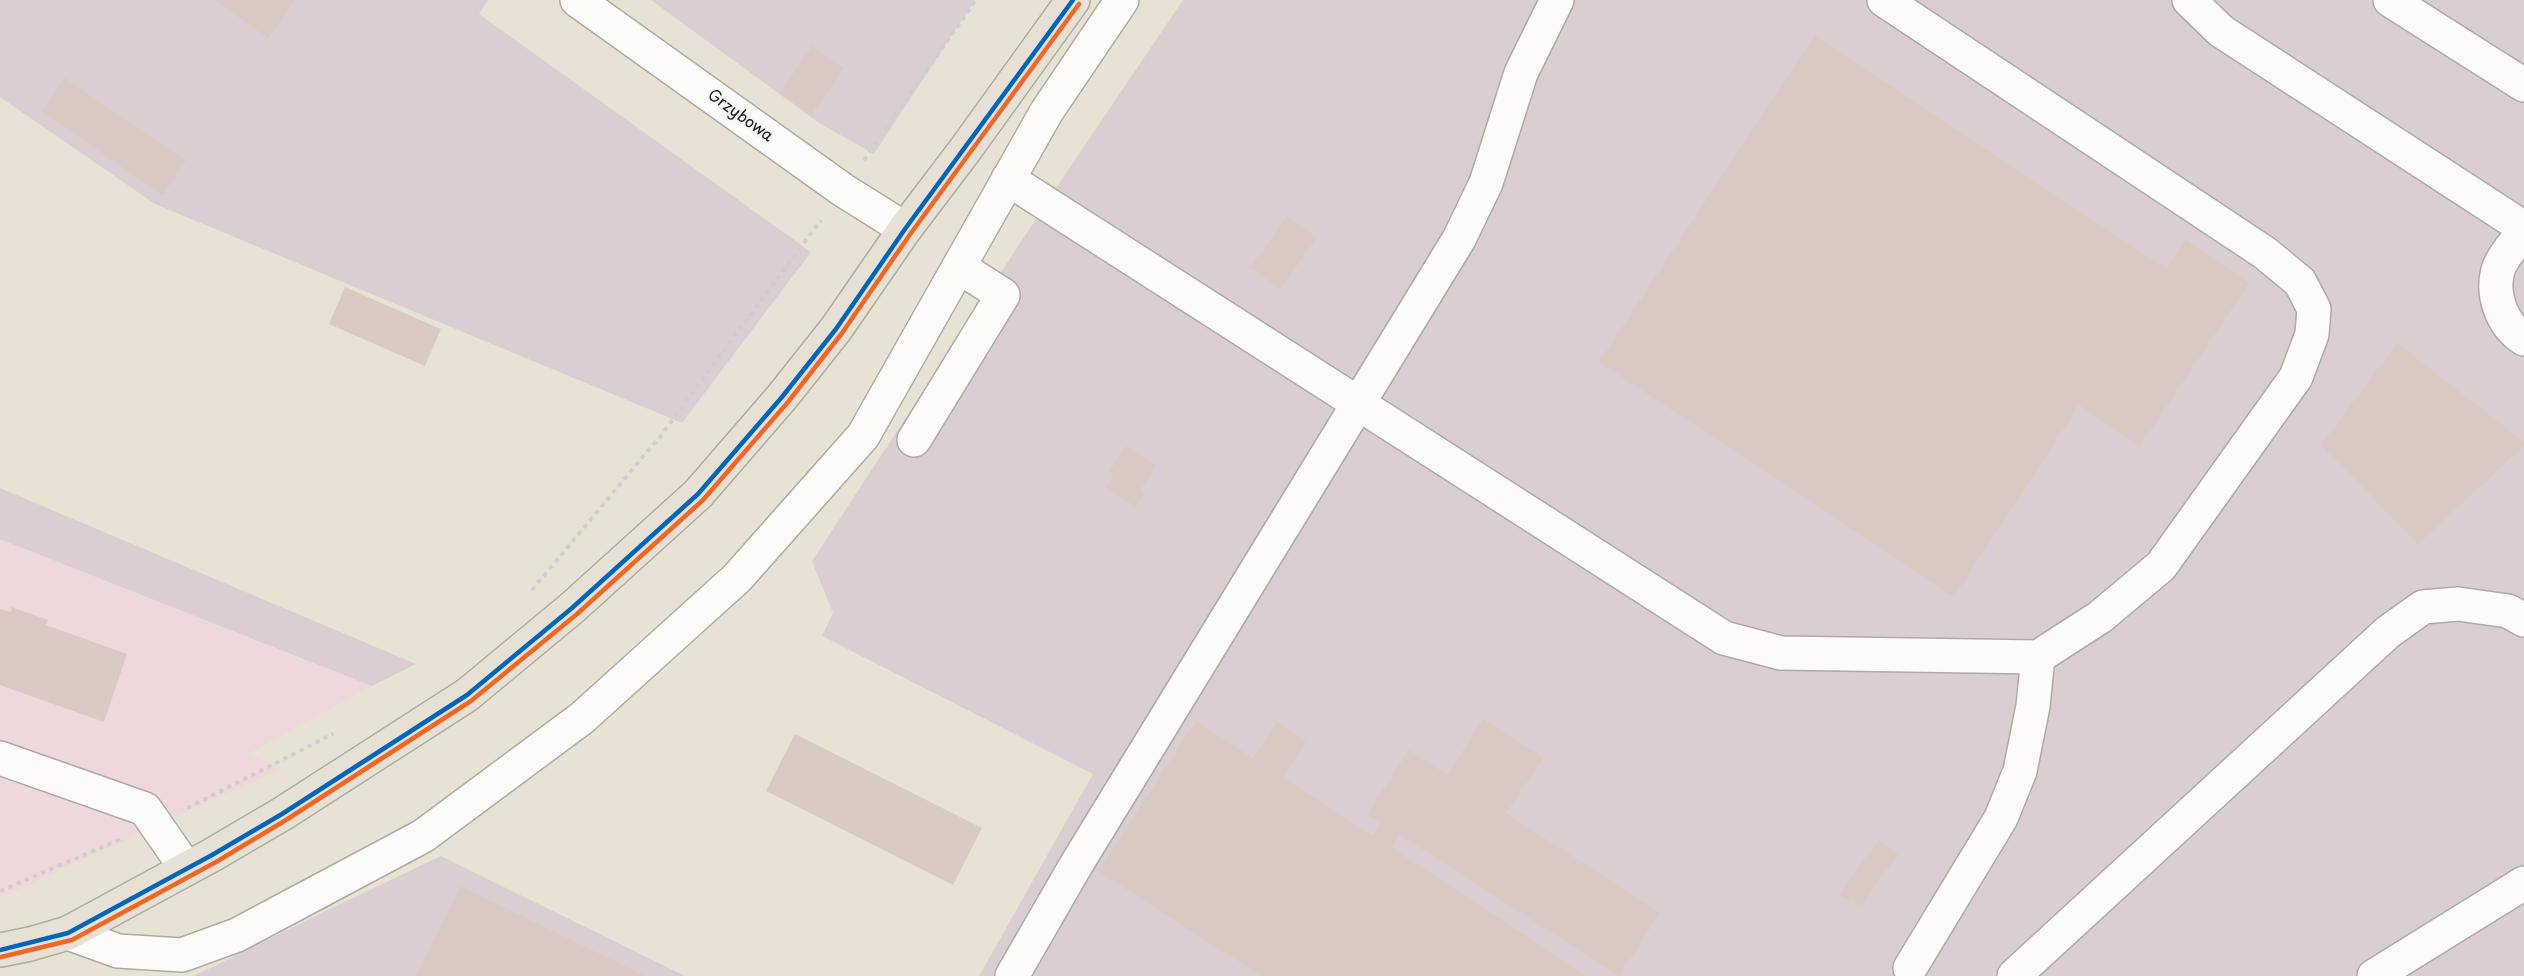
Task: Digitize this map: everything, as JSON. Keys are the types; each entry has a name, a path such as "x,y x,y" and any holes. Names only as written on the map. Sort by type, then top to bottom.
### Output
{"main road":[{"path":"0,950 68,933 282,814 467,695 580,601 698,494 774,406 836,329 905,229 1073,0"}],"street":[{"name":"Grzybowa","path":"578,0 843,190 905,229"},
{"path":"68,933 118,951 182,955 237,935 423,836 582,718 737,578 862,436 1047,111 1122,0"},
{"path":"1012,976 1076,865 1460,238 1486,183 1521,73 1557,0"},
{"path":"1008,179 1724,638 1781,653 2038,657 2100,617 2161,566 2296,376 2313,334 2314,309 2300,282 2265,253 1884,0"},
{"path":"2189,0 2221,31 2524,229 2499,268 2495,297 2512,331 2524,339"},
{"path":"2390,0 2524,85"},
{"path":"914,440 1003,295 959,267"},
{"path":"2014,976 2388,632 2423,607 2458,604 2508,611 2524,620"},
{"path":"1912,973 2001,818 2020,771 2033,706 2038,657"},
{"path":"0,758 77,783 145,809 186,868"},
{"path":"2374,976 2524,883"}],"path":[{"path":"529,594 662,435 843,190 976,0"},
{"path":"0,891 155,824 335,733"}],"shaded area":[{"path":"0,0 488,0 479,14 811,252 682,423 155,204 0,97"},
{"path":"651,0 975,0 874,154 819,123"},
{"path":"1183,0 2524,0 2524,976 979,976 1093,774 822,636 833,613 812,561 1066,173"},
{"path":"0,488 416,664 372,686 0,539"},
{"path":"0,539 372,686 248,754 282,768 0,898"},
{"path":"441,856 685,976 194,976 330,909"}],"building":[{"path":"214,0 295,0 268,38"},
{"path":"1815,36 2167,269 2186,240 2249,283 2140,446 2079,405 1954,597 1599,362"},
{"path":"812,46 844,68 811,115 780,93"},
{"path":"65,78 186,161 163,195 42,112"},
{"path":"1287,216 1317,237 1281,289 1250,268"},
{"path":"345,287 441,329 425,366 329,324"},
{"path":"2397,343 2524,442 2524,446 2418,544 2321,445"},
{"path":"1126,446 1156,466 1140,490 1145,493 1136,507 1106,487 1114,475 1109,472"},
{"path":"12,607 48,620 46,625 127,654 104,722 0,685 0,609 11,612"},
{"path":"1483,719 1543,758 1506,813 1660,913 1619,976 1400,835 1392,848 1587,976 1261,976 1098,871 1196,721 1253,758 1277,722 1306,741 1283,777 1373,836 1381,823 1367,814 1409,750 1447,775"},
{"path":"795,734 982,828 953,885 766,791"},
{"path":"1878,840 1898,854 1861,906 1839,895"},
{"path":"461,886 645,976 415,976"}],"transit line":[{"path":"0,950 68,933 212,855 282,814 467,695 572,608 698,494 782,397 836,329 905,229 1073,0"},
{"path":"1,957 72,940 216,862 286,820 471,701 577,614 703,500 788,402 842,333 911,233 1079,4"}]}
